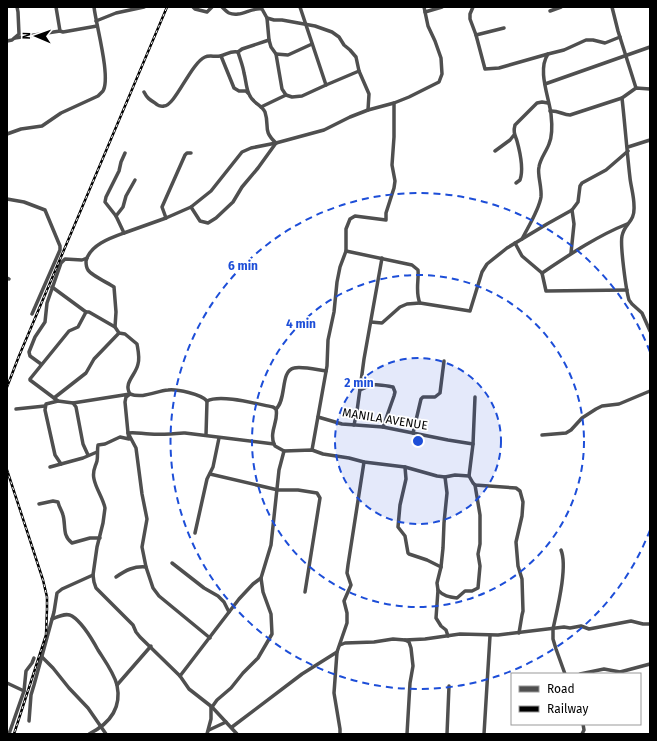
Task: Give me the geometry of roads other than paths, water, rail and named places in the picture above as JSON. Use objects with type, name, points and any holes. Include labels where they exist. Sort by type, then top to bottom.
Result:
[{"type":"street","points":[[15,38],[19,34],[20,28],[17,7]]},
{"type":"street","points":[[56,7],[60,31]]},
{"type":"street","points":[[7,133],[42,126],[61,113],[98,96],[102,92],[104,86],[104,62],[94,7]]},
{"type":"street","points":[[96,21],[116,13],[144,7]]},
{"type":"street","points":[[193,7],[207,12],[212,7]]},
{"type":"street","points":[[222,7],[229,13],[240,14],[261,8],[267,18],[269,40],[271,47],[276,54],[282,89],[286,95],[292,97],[302,96],[359,71]]},
{"type":"street","points":[[300,7],[326,85]]},
{"type":"street","points":[[115,327],[116,312],[114,287],[88,270],[86,265],[87,258],[94,248],[107,239],[166,218],[191,207],[212,191],[242,152],[251,148],[324,130],[368,110],[394,104],[438,82],[442,74],[441,58],[428,26],[424,7]]},
{"type":"street","points":[[425,12],[442,7]]},
{"type":"street","points":[[473,7],[470,14],[470,19],[485,69],[499,68],[564,50],[586,40],[605,43],[620,37]]},
{"type":"street","points":[[550,11],[561,7]]},
{"type":"street","points":[[612,7],[636,88]]},
{"type":"street","points":[[267,18],[315,26],[332,32],[339,37],[344,45],[356,57],[359,71],[369,94],[368,110]]},
{"type":"street","points":[[7,41],[15,38],[97,26]]},
{"type":"street","points":[[476,35],[504,28]]},
{"type":"street","points":[[144,92],[148,98],[158,105],[168,105],[173,100],[178,90],[198,62],[205,57],[221,56],[235,51],[238,52],[242,49],[269,40]]},
{"type":"street","points":[[276,54],[288,55],[312,44]]},
{"type":"street","points":[[545,84],[650,47]]},
{"type":"street","points":[[238,52],[249,94],[252,100],[261,107],[265,113],[269,137],[276,143]]},
{"type":"street","points":[[522,239],[536,211],[540,198],[541,188],[538,168],[551,138],[550,111],[543,72],[544,63],[548,54]]},
{"type":"street","points":[[221,56],[234,88],[239,91],[246,91],[249,94]]},
{"type":"street","points":[[550,111],[558,111],[570,115],[622,98],[636,88],[650,89]]},
{"type":"street","points":[[261,107],[286,95]]},
{"type":"street","points":[[542,273],[571,253],[627,224],[632,219],[634,205],[622,98]]},
{"type":"street","points":[[516,183],[520,180],[521,175],[514,135],[515,125],[539,102],[548,103]]},
{"type":"street","points":[[312,450],[326,372],[328,340],[334,312],[336,282],[346,251],[346,228],[350,219],[355,216],[386,220],[386,214],[394,188],[395,181],[392,165],[394,104]]},
{"type":"street","points":[[495,151],[510,140],[514,135]]},
{"type":"street","points":[[371,322],[382,322],[400,307],[407,304],[420,303],[470,311],[484,268],[487,264],[515,243],[572,210],[578,202],[580,186],[582,183],[606,170],[628,149],[650,140]]},
{"type":"street","points":[[191,207],[200,221],[208,223],[216,218],[233,202],[242,187],[276,143]]},
{"type":"street","points":[[124,233],[116,216],[105,202],[119,171],[125,153]]},
{"type":"street","points":[[166,218],[162,208],[187,153],[191,153]]},
{"type":"street","points":[[116,216],[123,206],[126,196],[135,180]]},
{"type":"street","points":[[7,200],[24,202],[46,210],[60,246],[60,250],[32,314]]},
{"type":"street","points":[[571,253],[574,224],[572,210]]},
{"type":"street","points":[[627,224],[621,243],[629,300],[642,313],[650,331]]},
{"type":"street","points":[[515,243],[522,256],[542,273],[544,289],[547,291],[627,290]]},
{"type":"street","points":[[346,251],[412,265],[418,270],[418,298],[420,303]]},
{"type":"street","points":[[41,364],[30,356],[29,352],[35,337],[45,322],[46,303],[61,263],[66,259],[82,260],[87,258]]},
{"type":"street","points":[[354,425],[382,258]]},
{"type":"street","points":[[52,287],[86,312],[89,312],[115,327],[119,333],[125,334],[137,344],[138,364],[129,383],[128,390],[130,394]]},
{"type":"street","points":[[58,401],[30,380],[31,376],[53,352],[69,331],[78,327],[86,312]]},
{"type":"street","points":[[54,398],[86,372],[94,359],[119,333]]},
{"type":"street","points":[[413,433],[421,399],[423,397],[435,398],[440,393],[444,361]]},
{"type":"street","points":[[274,444],[272,432],[277,419],[276,409],[280,405],[283,397],[284,382],[290,369],[297,367],[326,372]]},
{"type":"street","points":[[360,390],[377,384],[393,387],[395,392],[383,427]]},
{"type":"street","points":[[16,409],[45,406],[46,404],[58,401],[73,403],[130,394],[138,396],[168,390],[175,390],[200,396],[207,401]]},
{"type":"street","points":[[542,435],[571,430],[582,418],[602,406],[619,404],[650,391]]},
{"type":"street","points":[[130,394],[126,397],[125,402],[130,440],[118,438],[105,444],[98,445],[96,452],[97,462],[93,468],[97,489],[105,508],[93,575],[96,588],[133,625],[136,632],[180,676],[189,689],[212,707],[237,734]]},
{"type":"street","points":[[438,590],[446,596],[457,598],[465,591],[472,591],[478,588],[480,566],[478,554],[480,544],[480,515],[475,485],[468,476],[473,444],[475,397]]},
{"type":"street","points":[[207,401],[212,398],[221,398],[273,407],[276,409]]},
{"type":"street","points":[[206,435],[207,401]]},
{"type":"street","points":[[73,403],[76,407],[83,444],[88,455]]},
{"type":"street","points":[[45,406],[55,455],[61,464]]},
{"type":"street","name":"MANILA AVENUE","points":[[318,417],[342,424],[383,427],[473,444]]},
{"type":"street","points":[[128,433],[185,433],[254,441],[274,444],[284,450],[312,450],[323,454],[364,462],[405,467],[445,477],[455,475],[468,476]]},
{"type":"street","points":[[128,433],[136,448],[147,519],[142,547],[146,567],[153,588],[159,596],[210,638]]},
{"type":"street","points":[[195,533],[207,479],[213,467],[219,438]]},
{"type":"street","points":[[207,734],[209,730],[212,707],[258,658],[272,634],[271,614],[263,592],[261,578],[272,545],[280,470],[284,450]]},
{"type":"street","points":[[50,467],[96,452]]},
{"type":"street","points":[[340,734],[334,693],[337,652],[347,623],[347,613],[344,601],[350,586],[348,565],[364,462]]},
{"type":"street","points":[[405,467],[406,479],[400,505],[398,527],[405,536],[409,554],[427,560],[441,567]]},
{"type":"street","points":[[210,474],[278,490],[298,490],[317,493],[320,498],[305,592]]},
{"type":"street","points":[[445,477],[447,493],[436,618],[441,626],[446,630],[448,636]]},
{"type":"street","points":[[475,485],[516,488],[522,495],[522,516],[516,542],[518,566],[522,579],[523,611],[519,633]]},
{"type":"street","points":[[39,504],[53,501],[58,502],[64,517],[64,531],[67,539],[72,543],[90,538],[100,538]]},
{"type":"street","points":[[561,550],[563,556],[563,568],[553,629],[553,639],[565,673]]},
{"type":"street","points":[[172,563],[204,588],[218,596],[224,602],[229,612]]},
{"type":"street","points":[[116,577],[127,570],[138,567],[146,567]]},
{"type":"street","points":[[29,721],[31,694],[52,619],[57,593],[62,589],[93,575]]},
{"type":"street","points":[[180,676],[229,612],[250,587],[261,578]]},
{"type":"street","points":[[52,619],[66,614],[72,616],[88,634],[113,675],[117,685],[116,709],[110,719],[89,734]]},
{"type":"street","points":[[340,645],[393,639],[425,639],[460,634],[490,636],[581,626],[589,629],[631,622],[650,624]]},
{"type":"street","points":[[484,734],[490,636]]},
{"type":"street","points":[[405,640],[409,642],[413,660],[407,734]]},
{"type":"street","points":[[117,685],[151,646]]},
{"type":"street","points":[[232,727],[302,674],[337,652]]},
{"type":"street","points":[[42,657],[88,708],[106,734]]},
{"type":"street","points":[[9,734],[24,691],[26,671],[34,658]]},
{"type":"street","points":[[585,673],[604,669],[620,672],[650,664]]},
{"type":"street","points":[[7,683],[24,691]]},
{"type":"street","points":[[447,734],[449,686]]},
{"type":"street","points":[[209,730],[226,722]]},
{"type":"railway","points":[[7,387],[167,7]]},
{"type":"railway","points":[[7,470],[43,580],[47,597],[46,635],[14,734]]}]
